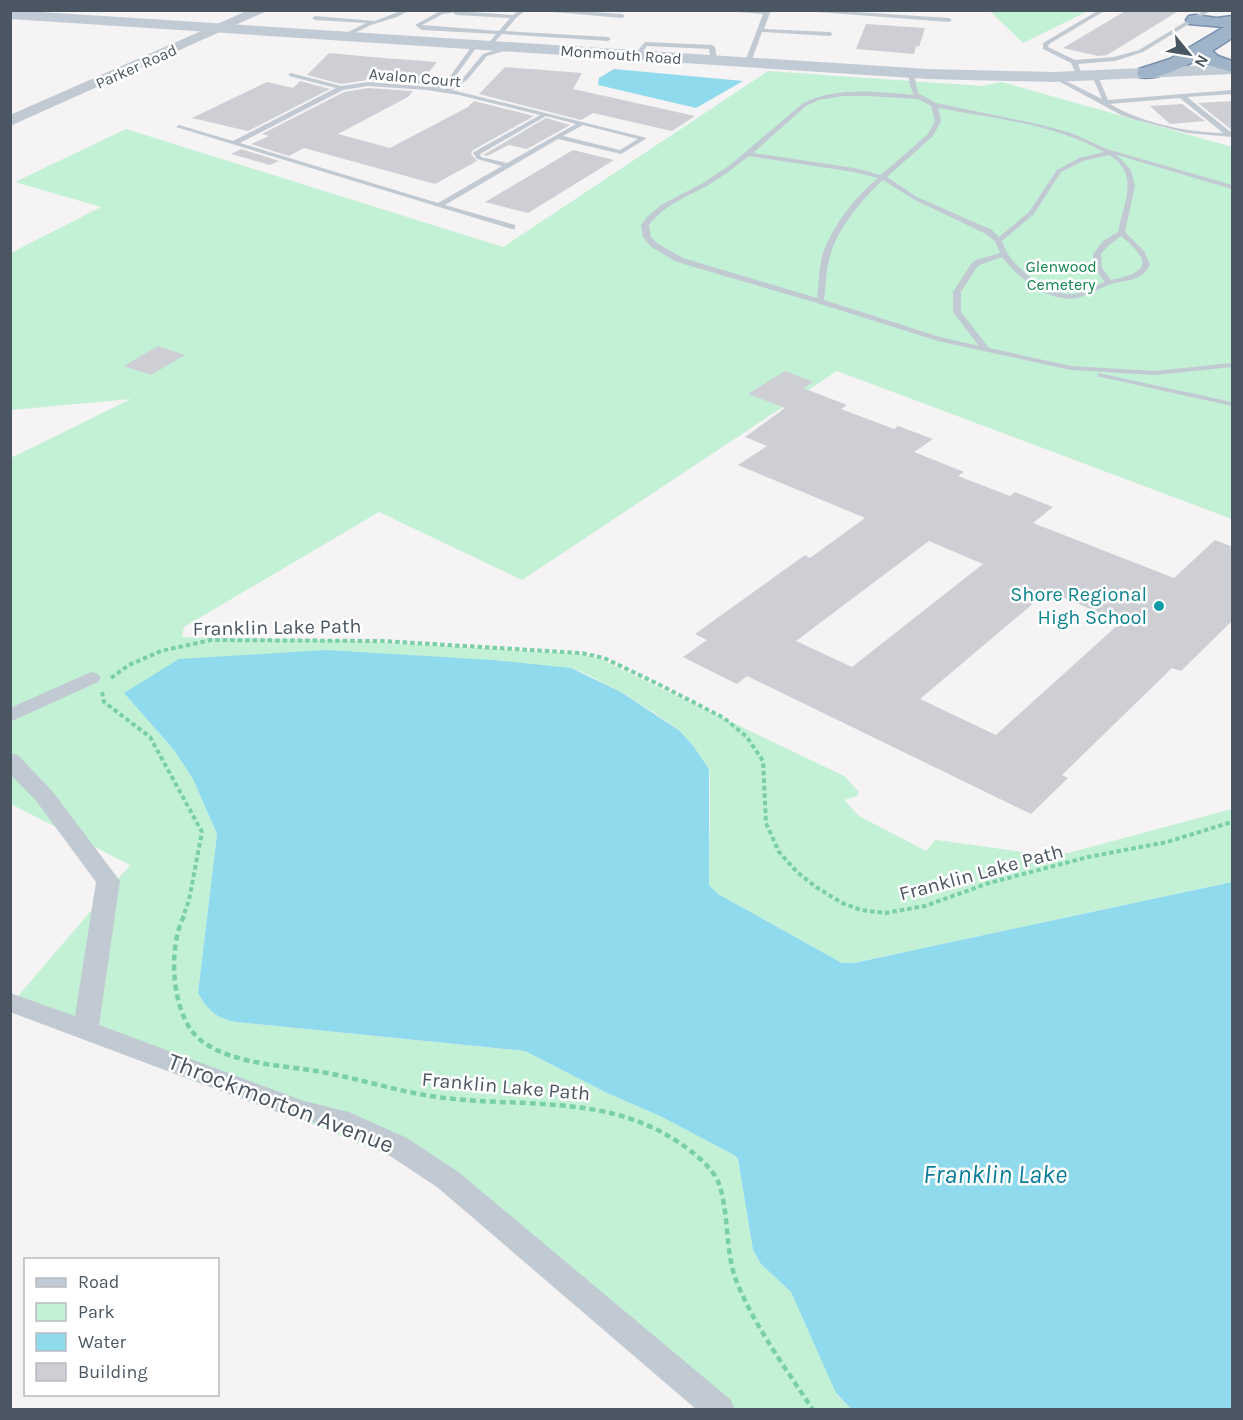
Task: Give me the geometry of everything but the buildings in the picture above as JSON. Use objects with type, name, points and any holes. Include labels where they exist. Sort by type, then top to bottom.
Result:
[{"type":"highway","points":[[1202,15],[1210,23],[1233,21]]},
{"type":"highway","points":[[1146,74],[1177,63],[1233,30]]},
{"type":"highway","points":[[1200,51],[1211,60],[1233,68]]},
{"type":"main road","name":"Monmouth Road","points":[[17,14],[344,36],[370,29],[489,41],[513,47],[911,73],[1054,78],[1083,72],[1146,74],[1233,68]]},
{"type":"street","name":"Parker Road","points":[[10,121],[262,10]]},
{"type":"street","points":[[10,716],[100,683]]},
{"type":"street","points":[[10,760],[45,797],[108,881],[86,1030]]},
{"type":"street","name":"Throckmorton Avenue","points":[[10,1002],[302,1111],[318,1112],[382,1137],[410,1152],[447,1179],[720,1410]]},
{"type":"lane","points":[[322,10],[315,18],[370,29],[408,10]]},
{"type":"lane","points":[[433,89],[453,76],[524,10]]},
{"type":"lane","points":[[533,10],[622,16]]},
{"type":"lane","points":[[715,10],[768,12],[748,62]]},
{"type":"lane","points":[[793,10],[949,20]]},
{"type":"lane","points":[[1104,10],[1046,44],[1045,48],[1083,72],[1112,107],[1148,121],[1206,136],[1231,135]]},
{"type":"lane","points":[[514,17],[442,12],[418,25],[422,28],[489,41],[608,39]]},
{"type":"lane","points":[[1083,72],[1115,58],[1141,51],[1202,15]]},
{"type":"lane","points":[[760,30],[830,34]]},
{"type":"lane","points":[[447,91],[465,79],[485,55],[513,47]]},
{"type":"lane","points":[[911,73],[913,90],[918,98]]},
{"type":"lane","points":[[291,75],[341,88]]},
{"type":"lane","points":[[1054,78],[1106,102],[1233,92]]},
{"type":"lane","name":"Avalon Court","points":[[234,143],[341,88],[368,84],[447,91],[644,138],[621,152],[557,137]]},
{"type":"lane","points":[[1233,187],[1108,151],[1049,129],[934,105],[918,98],[857,94],[816,100],[798,108],[748,154],[711,181],[654,215],[645,225],[647,237],[663,251],[680,260],[820,301],[896,327],[987,350],[1233,404]]},
{"type":"lane","points":[[1181,96],[1231,135]]},
{"type":"lane","points":[[820,301],[824,267],[834,236],[859,199],[931,135],[938,121],[934,105]]},
{"type":"lane","points":[[507,165],[479,158],[476,153],[545,114]]},
{"type":"lane","points":[[439,205],[582,123]]},
{"type":"lane","points":[[179,127],[512,227]]},
{"type":"lane","points":[[1108,151],[1128,169],[1131,177],[1130,199],[1121,233],[1106,243],[1097,254],[1098,268],[1109,282]]},
{"type":"lane","points":[[999,240],[1032,213],[1059,171],[1082,159],[1108,151]]},
{"type":"lane","points":[[748,154],[854,170],[883,177],[915,198],[980,227],[999,240],[1004,254],[1036,285],[1057,294],[1081,296],[1109,282],[1137,275],[1144,268],[1146,260],[1143,251],[1121,233]]},
{"type":"lane","points":[[987,350],[957,312],[957,292],[965,276],[974,266],[1004,254]]},
{"type":"lane","points":[[1071,368],[1155,373],[1233,365]]},
{"type":"lane","points":[[1150,386],[1155,373]]},
{"type":"path","name":"Franklin Lake Path","points":[[813,1410],[751,1313],[732,1271],[719,1184],[714,1175],[694,1154],[663,1130],[618,1112],[447,1098],[406,1092],[346,1076],[287,1065],[267,1064],[230,1054],[206,1044],[197,1037],[183,1016],[176,983],[175,955],[178,927],[186,912],[196,863],[202,848],[202,832],[150,737],[104,702],[100,683],[144,657],[184,644],[207,640],[238,642],[336,639],[581,653],[604,658],[724,718],[747,737],[763,761],[766,783],[764,805],[766,823],[779,852],[797,872],[842,903],[861,910],[885,913],[925,906],[989,884],[1088,857],[1167,842],[1233,822]]},
{"type":"green space","points":[[990,11],[1088,11],[1023,43]]},
{"type":"green space","name":"Glenwood Cemetery","points":[[768,71],[982,86],[1002,82],[1232,147],[1232,519],[837,371],[522,580],[379,512],[184,627],[182,637],[338,640],[578,654],[600,659],[844,776],[859,792],[857,796],[844,800],[859,816],[926,851],[937,840],[1037,854],[1068,853],[1232,809],[1232,882],[854,963],[842,963],[718,894],[709,885],[709,769],[680,731],[621,692],[571,668],[522,664],[158,732],[174,750],[193,779],[217,834],[198,993],[209,1009],[218,1016],[236,1022],[525,1051],[607,1093],[660,1116],[734,1155],[738,1159],[753,1250],[761,1264],[791,1292],[838,1396],[851,1409],[712,1409],[432,1173],[13,1002],[130,865],[11,804],[11,458],[131,399],[11,410],[11,253],[101,207],[15,182],[126,129],[503,247]]},
{"type":"water","points":[[614,69],[743,81],[696,108],[598,85],[599,78]]},
{"type":"water","name":"Franklin Lake","points":[[325,650],[493,660],[571,668],[621,692],[680,731],[709,769],[709,885],[718,894],[842,963],[854,963],[1232,882],[1232,1409],[851,1409],[836,1393],[791,1292],[761,1264],[753,1250],[738,1159],[734,1155],[660,1116],[607,1093],[525,1051],[236,1022],[213,1013],[198,993],[217,834],[193,779],[174,750],[124,693],[179,659]]},
{"type":"place","name":"Shore Regional High School","points":[[1159,606]]}]
